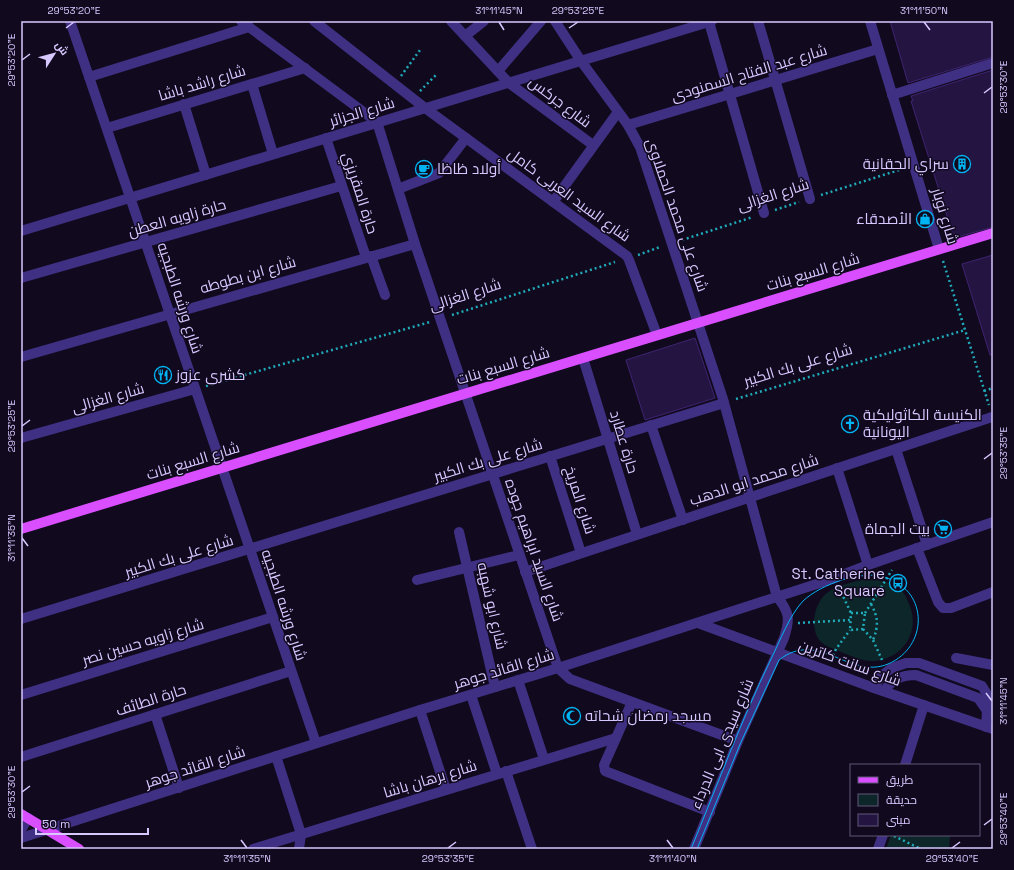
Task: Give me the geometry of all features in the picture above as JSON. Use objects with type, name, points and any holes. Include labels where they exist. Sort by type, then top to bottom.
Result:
[{"type":"main road","name":"شارع السبع بنات","points":[[21,529],[993,233]]},
{"type":"main road","points":[[24,816],[79,849]]},
{"type":"street","name":"شارع ورشه الطبجيه","points":[[70,21],[316,743]]},
{"type":"street","name":"شارع السيد العربى كامل","points":[[314,21],[425,108],[628,258],[657,335]]},
{"type":"street","name":"شارع جركس","points":[[451,21],[509,83],[593,145]]},
{"type":"street","points":[[465,36],[484,21]]},
{"type":"street","points":[[498,71],[541,21]]},
{"type":"street","name":"شارع على محمد الحملاوى","points":[[555,21],[581,61],[628,125],[640,147],[724,403],[777,597],[786,609],[789,624]]},
{"type":"street","points":[[758,21],[810,199]]},
{"type":"street","name":"شارع نوبار","points":[[870,21],[939,249]]},
{"type":"street","points":[[706,22],[730,94],[764,213]]},
{"type":"street","name":"شارع الجزائر","points":[[21,231],[706,22]]},
{"type":"street","points":[[89,77],[245,24],[377,122]]},
{"type":"street","name":"شارع عبد الفتاح السمنودى","points":[[628,125],[878,49]]},
{"type":"street","points":[[892,95],[993,63]]},
{"type":"street","name":"شارع راشد باشا","points":[[107,128],[306,68]]},
{"type":"street","points":[[252,84],[273,154]]},
{"type":"street","points":[[184,104],[206,175]]},
{"type":"street","points":[[554,202],[593,145],[618,112]]},
{"type":"street","name":"شارع السيد ابراهيم جوده","points":[[377,122],[415,244],[558,668]]},
{"type":"street","name":"حارة المقريزي","points":[[326,138],[341,186],[385,295]]},
{"type":"street","points":[[398,189],[439,173],[466,138]]},
{"type":"street","name":"حارة زاويه العطن","points":[[21,278],[341,186]]},
{"type":"street","name":"شارع ابن بطوطه","points":[[21,357],[169,313],[415,244]]},
{"type":"street","name":"حارة عطارد","points":[[583,358],[637,534]]},
{"type":"street","name":"شارع الغزالى","points":[[21,438],[195,389]]},
{"type":"street","name":"شارع على بك الكبير","points":[[21,619],[250,550],[724,403]]},
{"type":"street","name":"شارع محمد ابو الدهب","points":[[525,572],[992,417]]},
{"type":"street","points":[[651,425],[683,520]]},
{"type":"street","points":[[896,449],[927,544]]},
{"type":"street","name":"شارع المريخ","points":[[550,456],[581,553]]},
{"type":"street","points":[[838,468],[868,565]]},
{"type":"street","name":"شارع القائد جوهر","points":[[21,838],[316,743],[698,623],[832,579],[907,551],[993,522]]},
{"type":"street","name":"شارع ابو شهبه","points":[[459,532],[495,687]]},
{"type":"street","points":[[917,548],[938,602],[943,608],[951,608],[993,592]]},
{"type":"street","points":[[417,580],[519,555]]},
{"type":"street","name":"شارع زاويه حسين نصر","points":[[21,696],[273,617]]},
{"type":"street","name":"شارع سانت كاترين","points":[[698,623],[874,688],[990,728]]},
{"type":"street","name":"شارع سيدى ابى الدرداء","points":[[694,849],[738,741],[789,624]]},
{"type":"street","points":[[950,674],[958,655],[993,665]]},
{"type":"street","points":[[874,688],[882,676],[889,671],[906,663],[919,663],[982,686],[993,704]]},
{"type":"street","points":[[558,668],[570,679],[738,741]]},
{"type":"street","name":"حارة الطائف","points":[[21,757],[291,671]]},
{"type":"street","points":[[884,691],[897,678],[906,675],[916,675],[978,698],[987,711],[990,728]]},
{"type":"street","points":[[518,680],[544,759]]},
{"type":"street","points":[[471,695],[532,849]]},
{"type":"street","points":[[632,702],[604,765],[605,771],[710,812]]},
{"type":"street","points":[[905,764],[924,705]]},
{"type":"street","points":[[420,710],[446,790]]},
{"type":"street","points":[[155,714],[179,788]]},
{"type":"street","name":"شارع برهان باشا","points":[[256,848],[616,738]]},
{"type":"street","points":[[276,756],[301,834],[299,849]]},
{"type":"street","points":[[21,830],[24,816]]},
{"type":"street","points":[[878,849],[883,836]]},
{"type":"street","points":[[256,848],[275,849]]},
{"type":"path","points":[[394,84],[420,50]]},
{"type":"path","points":[[413,98],[437,74]]},
{"type":"path","name":"شارع الغزالى","points":[[195,389],[440,319],[914,165]]},
{"type":"path","name":"شارع نوبار","points":[[939,249],[992,417]]},
{"type":"path","name":"شارع على بك الكبير","points":[[724,403],[964,330]]},
{"type":"path","points":[[984,391],[993,388]]},
{"type":"path","points":[[889,671],[884,665],[873,640],[863,629],[865,613],[884,581],[907,551]]},
{"type":"path","points":[[827,671],[836,649],[850,630],[851,612],[832,579]]},
{"type":"path","points":[[870,603],[877,614],[878,622],[873,640]]},
{"type":"path","points":[[851,612],[865,613]]},
{"type":"path","points":[[789,624],[850,620]]},
{"type":"path","points":[[850,630],[863,629]]},
{"type":"path","points":[[894,836],[921,849]]},
{"type":"green space","points":[[865,579],[884,582],[898,588],[905,595],[912,614],[913,623],[911,633],[902,649],[885,659],[875,661],[857,658],[822,643],[817,637],[814,621],[818,605],[827,593],[840,586]]},
{"type":"green space","points":[[891,836],[950,836],[949,849],[886,849]]},
{"type":"building","points":[[890,21],[993,21],[993,57],[908,83]]},
{"type":"building","name":"سراي الحقانية","points":[[993,70],[993,227],[954,238],[911,101],[913,101],[911,96]]},
{"type":"building","points":[[993,255],[993,355],[990,355],[962,264]]},
{"type":"building","points":[[695,338],[715,398],[645,420],[626,360]]},
{"type":"tram line","points":[[691,849],[760,682],[785,629],[798,607],[803,601],[820,589],[855,577],[866,575],[877,576],[887,578],[901,585],[910,595],[916,607],[918,620],[916,633],[911,645],[901,656],[888,664],[874,667],[860,666],[821,652],[807,650],[793,652],[779,660],[741,742],[697,849]]},
{"type":"place","name":"سراي الحقانية","points":[[962,164]]},
{"type":"place","name":"أولاد ظاظا","points":[[424,169]]},
{"type":"place","name":"الأصدقاء","points":[[925,219]]},
{"type":"place","name":"كشرى عزوز","points":[[163,375]]},
{"type":"place","name":"الكنيسة الكاثوليكية اليونانية","points":[[850,424]]},
{"type":"place","name":"بيت الجماة","points":[[943,529]]},
{"type":"place","name":"St. Catherine Square","points":[[898,583]]},
{"type":"place","name":"مسجد رمضان شحاته","points":[[572,716]]}]
